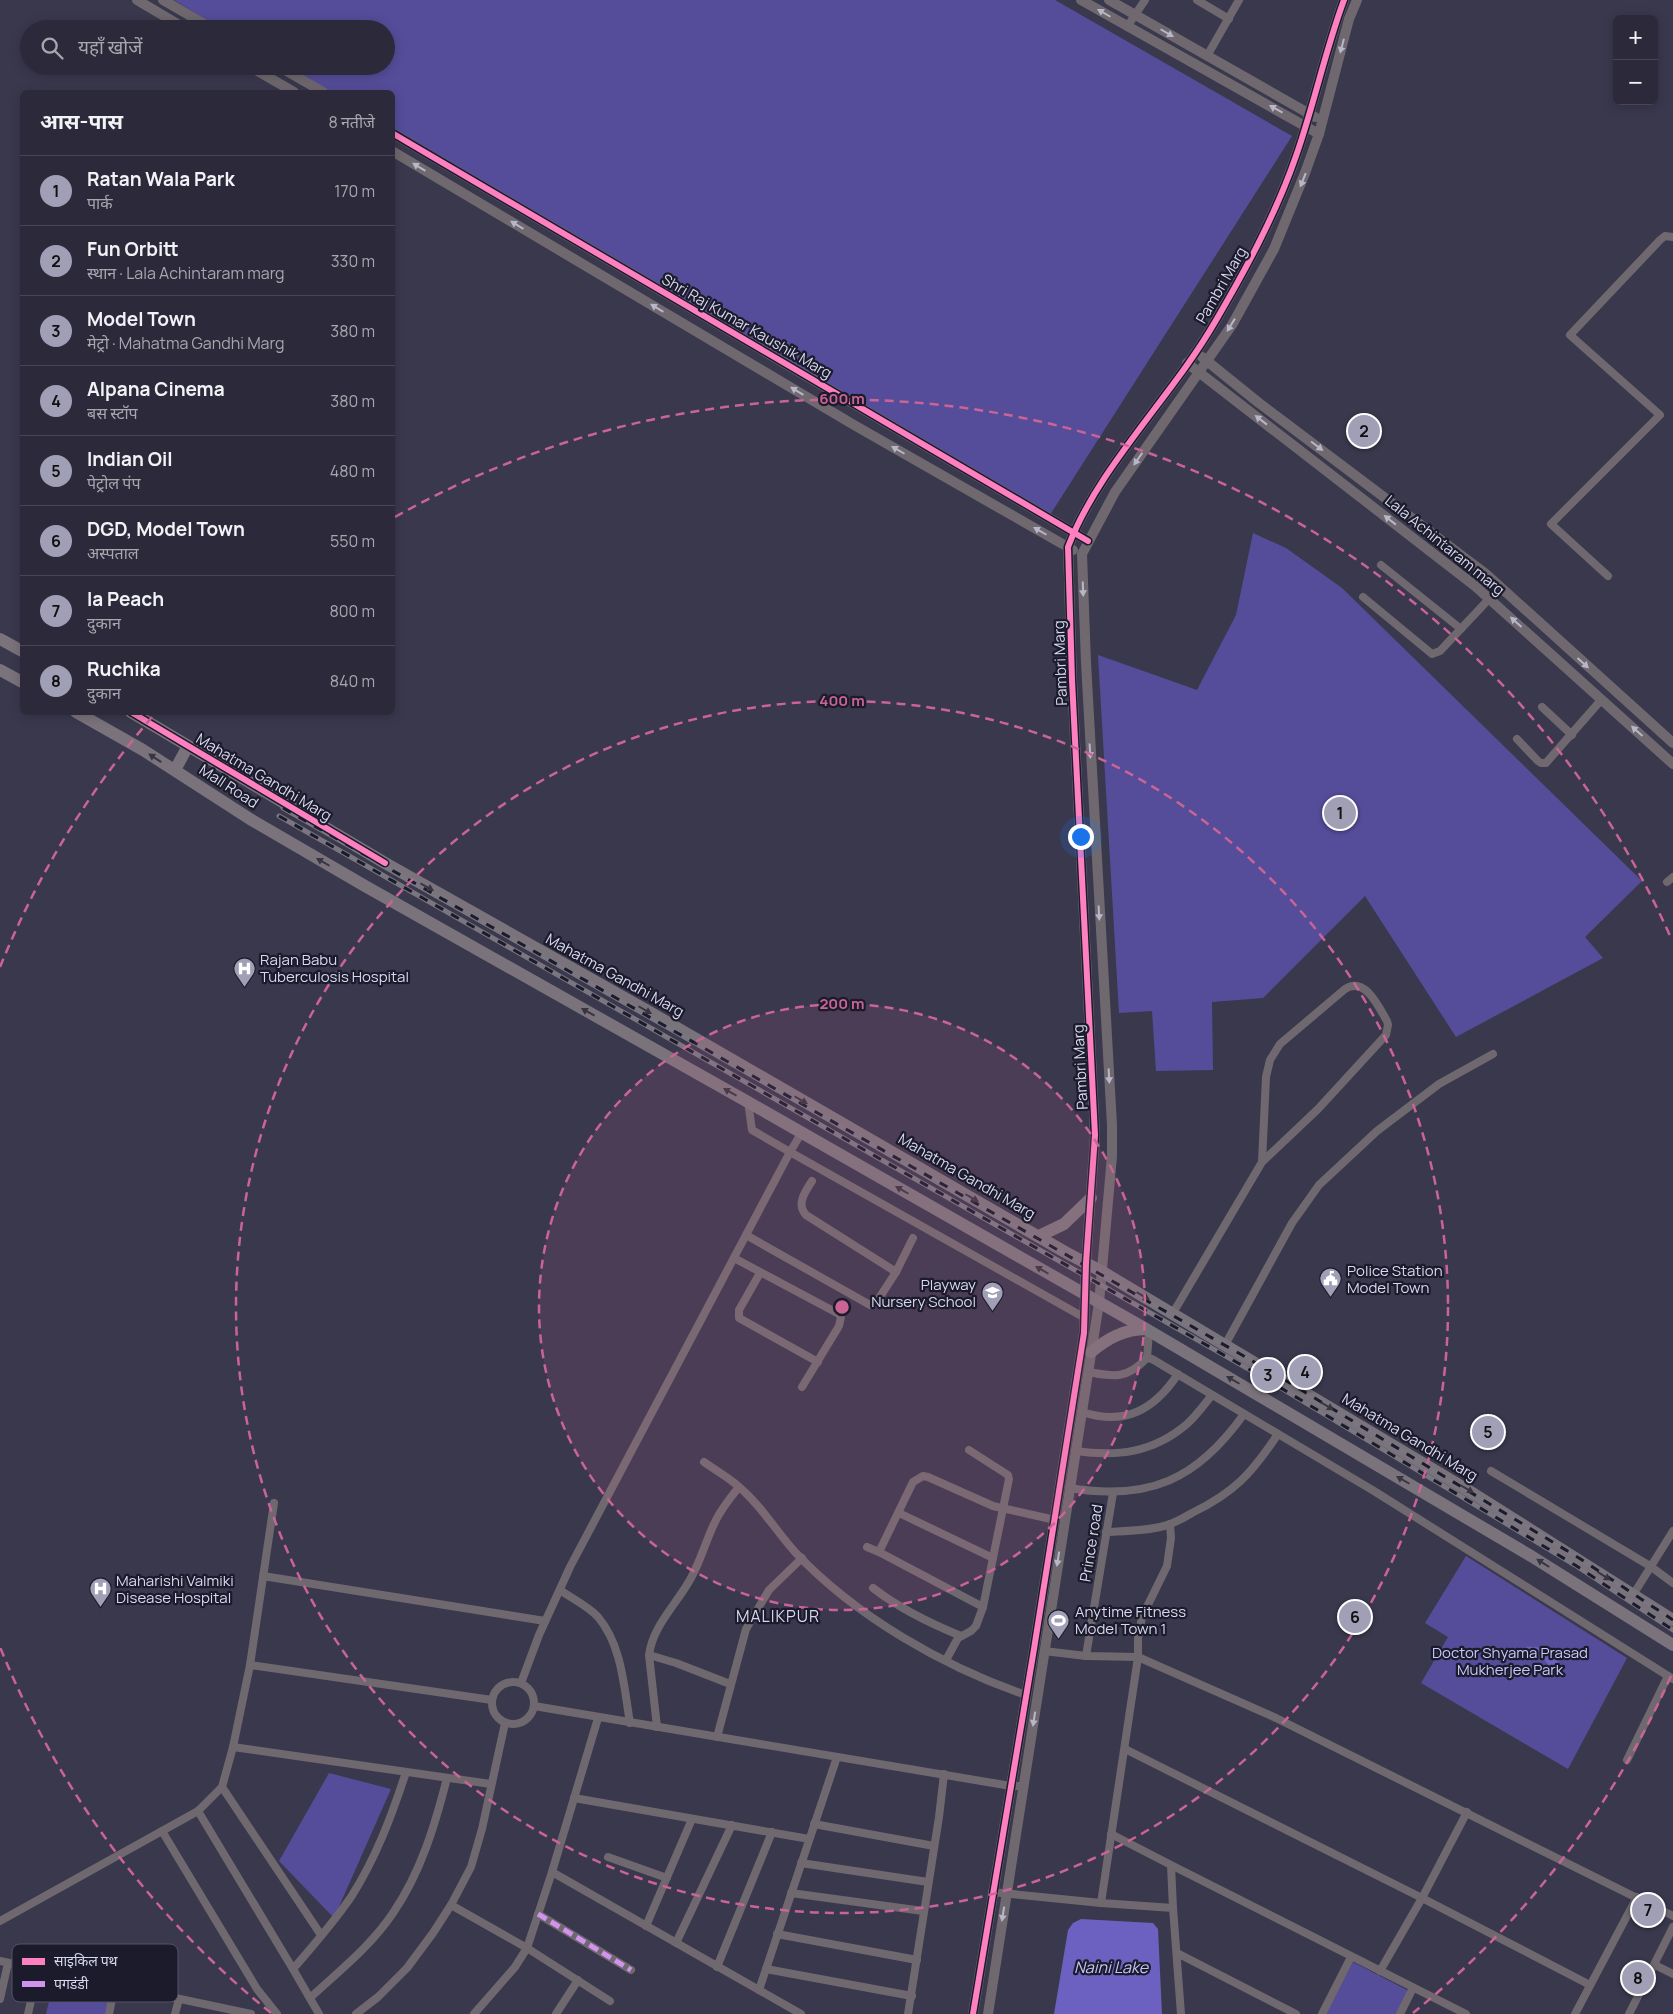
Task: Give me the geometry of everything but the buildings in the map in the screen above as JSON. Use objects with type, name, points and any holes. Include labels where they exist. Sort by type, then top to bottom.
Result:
[{"type":"main road","points":[[0,639],[20,650]]},
{"type":"main road","points":[[0,670],[20,681]]},
{"type":"main road","name":"Mall Road","points":[[81,715],[175,770],[250,819],[365,886],[748,1102]]},
{"type":"main road","name":"Mahatma Gandhi Marg","points":[[136,715],[385,863],[1101,1271],[1474,1494],[1673,1620]]},
{"type":"main road","points":[[175,770],[188,746]]},
{"type":"main road","points":[[748,1102],[1147,1330],[1531,1556],[1673,1645]]},
{"type":"main road","points":[[1039,1236],[1064,1224],[1091,1198]]},
{"type":"main road","points":[[1091,1352],[1109,1338],[1131,1331],[1147,1330]]},
{"type":"street","points":[[137,0],[171,20]]},
{"type":"street","points":[[163,0],[197,20]]},
{"type":"street","points":[[1081,0],[1319,134]]},
{"type":"street","points":[[1110,0],[1322,121]]},
{"type":"street","points":[[1128,27],[1145,0]]},
{"type":"street","points":[[1197,0],[1229,19]]},
{"type":"street","points":[[1208,56],[1240,0]]},
{"type":"street","name":"Pambri Marg","points":[[973,2014],[1055,1520],[1079,1370],[1085,1318],[1086,1263],[1095,1135],[1072,680],[1068,547],[1098,488],[1214,325],[1260,243],[1296,157],[1344,0]]},
{"type":"street","name":"Pambri Marg","points":[[988,2014],[1099,1303],[1112,1156],[1112,1125],[1097,875],[1082,554],[1115,492],[1232,325],[1274,249],[1319,134],[1349,19],[1357,0]]},
{"type":"street","points":[[265,75],[291,90]]},
{"type":"street","points":[[294,75],[320,90]]},
{"type":"street","name":"Shri Raj Kumar Kaushik Marg","points":[[395,135],[759,347],[1073,534],[1088,541]]},
{"type":"street","name":"Shri Raj Kumar Kaushik Marg","points":[[395,153],[749,363],[1082,554]]},
{"type":"street","points":[[446,183],[455,169]]},
{"type":"street","points":[[1608,576],[1551,524],[1660,415],[1570,335],[1660,240],[1665,236],[1673,237]]},
{"type":"street","points":[[749,363],[759,347]]},
{"type":"street","name":"Lala Achintaram marg","points":[[1195,352],[1259,403],[1486,574],[1673,743]]},
{"type":"street","name":"Lala Achintaram marg","points":[[1188,363],[1490,599],[1673,764]]},
{"type":"street","points":[[1381,565],[1460,630]]},
{"type":"street","points":[[1363,596],[1432,654],[1440,652],[1490,599]]},
{"type":"street","points":[[1517,739],[1538,761],[1546,763],[1602,700]]},
{"type":"street","points":[[1542,707],[1572,735]]},
{"type":"street","points":[[1083,876],[1097,875]]},
{"type":"street","points":[[1173,1314],[1262,1162],[1318,1109],[1386,1035],[1387,1021],[1366,989],[1356,985],[1345,989],[1280,1044],[1270,1060],[1266,1077],[1262,1162]]},
{"type":"street","points":[[1225,1346],[1292,1224],[1319,1186],[1377,1131],[1439,1084],[1493,1054]]},
{"type":"street","points":[[748,1102],[752,1130],[1085,1318]]},
{"type":"street","points":[[521,1683],[545,1621],[570,1567],[802,1132]]},
{"type":"street","points":[[812,1181],[800,1205],[802,1211],[896,1272]]},
{"type":"street","points":[[746,1235],[870,1305],[876,1303],[896,1272],[914,1238]]},
{"type":"street","points":[[734,1258],[838,1314],[841,1318],[841,1322],[802,1387]]},
{"type":"street","points":[[760,1273],[739,1310],[739,1318],[818,1362]]},
{"type":"street","points":[[1088,1372],[1107,1376],[1124,1375],[1132,1372],[1147,1358],[1147,1330]]},
{"type":"street","points":[[1147,1358],[1178,1374],[1374,1491],[1671,1678],[1627,1760]]},
{"type":"street","points":[[1082,1412],[1109,1418],[1125,1416],[1140,1411],[1166,1392],[1178,1374]]},
{"type":"street","points":[[1075,1452],[1103,1455],[1134,1452],[1159,1442],[1187,1424],[1212,1395]]},
{"type":"street","points":[[1069,1488],[1113,1493],[1141,1490],[1166,1483],[1189,1471],[1209,1456],[1227,1438],[1244,1414]]},
{"type":"street","points":[[1106,1532],[1154,1528],[1170,1524],[1197,1511],[1231,1491],[1246,1477],[1278,1434]]},
{"type":"street","points":[[946,1660],[961,1636],[976,1626],[983,1607],[1009,1483],[1008,1475],[969,1450]]},
{"type":"street","points":[[704,1462],[739,1487],[802,1558],[875,1620],[946,1660],[998,1685],[1026,1694]]},
{"type":"street","points":[[1491,1470],[1650,1566],[1673,1583]]},
{"type":"street","points":[[879,1552],[913,1482],[923,1476],[993,1506],[1055,1520]]},
{"type":"street","points":[[657,1727],[650,1655],[654,1634],[690,1581],[703,1554],[715,1521],[739,1487]]},
{"type":"street","name":"Prince road","points":[[1086,1656],[1113,1493]]},
{"type":"street","points":[[0,1921],[198,1811],[222,1787],[233,1747],[250,1665],[274,1502]]},
{"type":"street","points":[[899,1513],[994,1558]]},
{"type":"street","points":[[1101,1903],[1138,1657],[1138,1638],[1142,1618],[1168,1566],[1171,1538],[1170,1524]]},
{"type":"street","points":[[1633,1595],[1673,1531]]},
{"type":"street","points":[[867,1547],[983,1607]]},
{"type":"street","points":[[717,1737],[746,1629],[769,1590],[802,1558]]},
{"type":"street","points":[[263,1576],[545,1621]]},
{"type":"street","points":[[873,1588],[891,1602],[913,1614],[961,1636]]},
{"type":"street","points":[[560,1590],[597,1616],[608,1633],[623,1676],[630,1723]]},
{"type":"street","points":[[1044,1651],[1086,1656],[1138,1657],[1276,1718],[1673,1916]]},
{"type":"street","points":[[650,1655],[730,1684]]},
{"type":"street","points":[[250,1665],[492,1700]]},
{"type":"street","points":[[521,1683],[529,1688],[534,1697],[534,1706],[531,1715],[524,1721],[515,1724],[505,1723],[497,1718],[492,1709],[492,1700],[495,1691],[502,1684],[521,1683]]},
{"type":"street","points":[[534,1706],[1010,1786],[1023,1786]]},
{"type":"street","points":[[474,2014],[515,1967],[527,1948],[598,1718]]},
{"type":"street","points":[[356,2014],[378,1997],[407,1968],[451,1905],[470,1867],[482,1828],[505,1723]]},
{"type":"street","points":[[233,1747],[491,1784]]},
{"type":"street","points":[[1125,1749],[1422,1898],[1590,1985]]},
{"type":"street","points":[[759,1990],[837,1757]]},
{"type":"street","points":[[294,1969],[350,1898],[375,1854],[393,1812],[406,1772]]},
{"type":"street","points":[[908,2014],[944,1774]]},
{"type":"street","points":[[310,1998],[363,1950],[393,1913],[412,1879],[429,1841],[447,1778]]},
{"type":"street","points":[[222,1787],[321,1935]]},
{"type":"street","points":[[574,1798],[809,1839]]},
{"type":"street","points":[[198,1811],[294,1969],[319,2014]]},
{"type":"street","points":[[1380,1971],[1422,1898],[1467,1812]]},
{"type":"street","points":[[646,1926],[692,1818]]},
{"type":"street","points":[[814,1824],[934,1846]]},
{"type":"street","points":[[676,1943],[732,1826]]},
{"type":"street","points":[[162,1831],[257,1989],[277,2014]]},
{"type":"street","points":[[717,1967],[772,1832]]},
{"type":"street","points":[[1111,1834],[1466,2014]]},
{"type":"street","points":[[608,1857],[666,1878]]},
{"type":"street","points":[[801,1863],[928,1882]]},
{"type":"street","points":[[1172,1865],[1173,1908],[1181,2014]]},
{"type":"street","points":[[552,1872],[801,2014]]},
{"type":"street","points":[[992,1892],[1173,1908]]},
{"type":"street","points":[[791,1893],[923,1911]]},
{"type":"street","points":[[1575,2014],[1637,1897]]},
{"type":"street","points":[[451,1905],[527,1948],[610,2001]]},
{"type":"street","points":[[538,1914],[631,1970]]},
{"type":"street","points":[[1629,2014],[1673,1927]]},
{"type":"street","points":[[778,1934],[917,1960]]},
{"type":"street","points":[[1177,1953],[1296,2014]]},
{"type":"street","points":[[1322,2014],[1352,1957]]},
{"type":"street","points":[[0,1999],[4,1962]]},
{"type":"street","points":[[1655,1965],[1673,1974]]},
{"type":"street","points":[[766,1969],[912,1996]]},
{"type":"street","points":[[556,2014],[578,1980]]},
{"type":"street","points":[[1400,2014],[1413,1988]]},
{"type":"street","points":[[176,2014],[179,1999],[251,2014]]},
{"type":"green space","points":[[174,0],[1055,0],[1292,136],[1048,518],[395,131],[395,90],[327,90],[301,75],[395,75],[395,20],[207,20]]},
{"type":"green space","points":[[1253,533],[1286,548],[1342,588],[1642,881],[1585,937],[1603,958],[1456,1037],[1365,896],[1263,998],[1212,1002],[1213,1070],[1156,1071],[1152,1011],[1119,1013],[1098,655],[1197,690],[1236,615]]},
{"type":"green space","name":"Doctor Shyama Prasad Mukherjee Park","points":[[1466,1556],[1627,1658],[1568,1769],[1421,1683],[1448,1637],[1425,1623]]},
{"type":"green space","points":[[329,1773],[391,1789],[334,1918],[279,1861]]},
{"type":"green space","points":[[1353,1962],[1409,1991],[1398,2014],[1326,2014]]},
{"type":"green space","points":[[49,2002],[108,2002],[105,2014],[46,2014]]},
{"type":"water","points":[[1525,1647],[1537,1647],[1547,1650],[1555,1656],[1560,1666],[1551,1668],[1543,1658],[1528,1657]]},
{"type":"water","name":"Naini Lake","points":[[1081,1919],[1153,1923],[1158,1929],[1162,2014],[1054,2014],[1068,1930],[1073,1923]]},
{"type":"railway","points":[[283,808],[1270,1371],[1579,1558],[1673,1620]]},
{"type":"railway","points":[[279,816],[1266,1379],[1575,1565],[1673,1630]]},
{"type":"marked path","points":[[538,1914],[631,1970]]},
{"type":"cycle path","points":[[973,2014],[1084,1333],[1086,1263],[1095,1135],[1072,680],[1068,547],[1081,517],[1098,488],[1197,350],[1227,302],[1260,241],[1296,156],[1344,0]]},
{"type":"cycle path","points":[[395,135],[1088,541]]},
{"type":"cycle path","points":[[136,715],[385,863]]},
{"type":"place","name":"Fun Orbitt","points":[[1364,431]]},
{"type":"place","name":"Ratan Wala Park","points":[[1340,813]]},
{"type":"place","name":"Rajan Babu Tuberculosis Hospital","points":[[244,987]]},
{"type":"place","name":"Police Station Model Town","points":[[1331,1298]]},
{"type":"place","name":"Playway Nursery School","points":[[992,1312]]},
{"type":"place","name":"Alpana Cinema","points":[[1305,1372]]},
{"type":"place","name":"Model Town","points":[[1268,1375]]},
{"type":"place","name":"Indian Oil","points":[[1488,1432]]},
{"type":"place","name":"Maharishi Valmiki Disease Hospital","points":[[100,1608]]},
{"type":"place","name":"DGD, Model Town","points":[[1355,1617]]},
{"type":"place","name":"Anytime Fitness Model Town 1","points":[[1059,1639]]},
{"type":"place","name":"la Peach","points":[[1648,1910]]},
{"type":"place","name":"Ruchika","points":[[1638,1978]]},
{"type":"district","name":"MALIKPUR","points":[[778,1616]]}]
